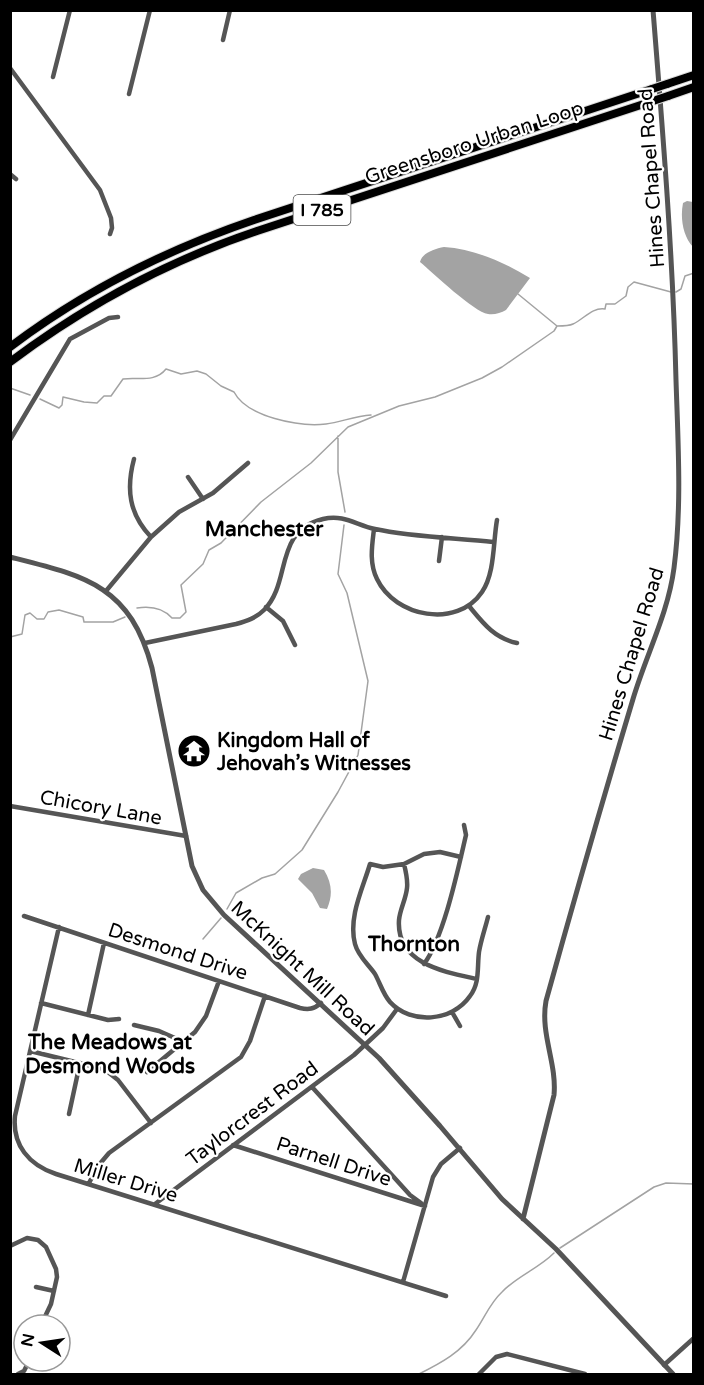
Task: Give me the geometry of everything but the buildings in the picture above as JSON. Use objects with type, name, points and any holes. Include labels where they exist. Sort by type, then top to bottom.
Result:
[{"type":"highway","name":"Greensboro Urban Loop","points":[[10,347],[105,285],[196,241],[265,216],[693,75]]},
{"type":"highway","name":"Greensboro Urban Loop","points":[[10,362],[59,327],[110,295],[201,252],[248,234],[693,87]]},
{"type":"street","points":[[53,76],[70,10]]},
{"type":"street","points":[[129,94],[150,10]]},
{"type":"street","points":[[223,40],[230,10]]},
{"type":"street","name":"Hines Chapel Road","points":[[524,1220],[555,1088],[543,1024],[546,1001],[633,699],[665,608],[672,581],[677,539],[678,464],[674,292],[653,10]]},
{"type":"street","points":[[10,68],[100,190],[111,218],[110,234]]},
{"type":"street","points":[[10,174],[16,179]]},
{"type":"street","points":[[10,440],[70,339],[118,316]]},
{"type":"street","points":[[134,459],[129,478],[129,499],[138,521],[151,537]]},
{"type":"street","points":[[106,591],[151,537],[179,512],[203,499],[248,463]]},
{"type":"street","points":[[188,477],[203,499]]},
{"type":"street","points":[[145,643],[251,620],[266,607],[277,589],[288,547],[300,532],[315,521],[337,517],[374,529],[493,542]]},
{"type":"street","points":[[374,529],[371,556],[373,568],[385,592],[396,602],[417,611],[449,615],[470,606],[487,584],[496,520]]},
{"type":"street","points":[[439,561],[442,537]]},
{"type":"street","name":"McKnight Mill Road","points":[[10,556],[75,574],[106,591],[130,616],[145,643],[186,836],[196,875],[207,896],[224,915],[366,1046],[502,1199],[568,1262],[673,1374]]},
{"type":"street","points":[[470,606],[492,632],[517,643]]},
{"type":"street","points":[[266,607],[283,621],[295,645]]},
{"type":"street","name":"Chicory Lane","points":[[10,806],[186,836]]},
{"type":"street","points":[[424,964],[431,955],[443,922],[466,835],[464,825]]},
{"type":"street","points":[[461,856],[440,852],[424,854],[404,864],[383,867],[370,864],[354,922],[355,944],[358,953],[373,971],[385,995],[397,1009],[411,1015],[436,1017],[452,1012],[471,995],[477,979],[481,942],[488,917]]},
{"type":"street","points":[[404,864],[407,888],[399,920],[401,935],[413,956],[433,969],[477,979]]},
{"type":"street","name":"Desmond Drive","points":[[24,915],[308,1010],[321,1003]]},
{"type":"street","name":"Miller Drive","points":[[59,927],[15,1116],[18,1141],[29,1160],[45,1170],[446,1296]]},
{"type":"street","points":[[88,1015],[105,943]]},
{"type":"street","points":[[147,1072],[195,1032],[206,1016],[219,981]]},
{"type":"street","points":[[89,1184],[102,1160],[241,1057],[250,1041],[265,996]]},
{"type":"street","points":[[41,1004],[113,1021],[119,1019]]},
{"type":"street","name":"Taylorcrest Road","points":[[155,1204],[366,1046],[397,1009]]},
{"type":"street","points":[[452,1012],[460,1026]]},
{"type":"street","points":[[134,1025],[159,1031],[184,1042]]},
{"type":"street","points":[[30,1051],[104,1069],[111,1074],[151,1123]]},
{"type":"street","points":[[69,1114],[80,1063]]},
{"type":"street","points":[[312,1087],[410,1195],[425,1206]]},
{"type":"street","name":"Parnell Drive","points":[[233,1145],[425,1206]]},
{"type":"street","points":[[403,1282],[435,1172],[459,1148]]},
{"type":"street","points":[[10,1245],[32,1238],[44,1244],[56,1269],[54,1291],[47,1313]]},
{"type":"street","points":[[36,1287],[54,1291]]},
{"type":"street","points":[[664,1365],[693,1338]]},
{"type":"street","points":[[480,1374],[496,1357],[507,1354],[585,1374]]},
{"type":"shaded area","points":[[693,202],[693,247],[687,238],[682,221],[683,203]]},
{"type":"shaded area","points":[[444,247],[466,250],[488,257],[530,278],[506,310],[493,314],[482,312],[464,300],[420,262],[426,254]]},
{"type":"shaded area","points":[[313,868],[324,870],[329,880],[331,894],[327,909],[320,908],[312,893],[298,879],[301,874]]},
{"type":"waterway","points":[[676,292],[681,289],[685,276],[694,273]]},
{"type":"waterway","points":[[518,294],[559,326],[571,325],[592,312],[605,309],[606,304],[615,304],[626,296],[628,287],[634,282],[671,292]]},
{"type":"waterway","points":[[137,608],[156,608],[172,618],[180,618],[186,612],[181,585],[203,564],[209,550],[221,543],[261,502],[311,463],[348,427],[399,406],[435,397],[482,378],[554,331],[557,326]]},
{"type":"waterway","points":[[40,399],[59,408],[63,397],[97,403],[104,396],[111,396],[123,379],[152,378],[166,369],[181,374],[197,371],[206,374],[221,386],[234,392],[250,408],[288,422],[315,425],[371,415]]},
{"type":"waterway","points":[[10,388],[30,395]]},
{"type":"waterway","points":[[338,436],[338,472],[345,512]]},
{"type":"waterway","points":[[227,909],[236,893],[262,878],[275,874],[302,850],[358,755],[368,681],[347,593],[338,574],[344,525]]},
{"type":"waterway","points":[[10,637],[22,634],[25,615],[30,613],[37,619],[44,619],[48,612],[59,610],[83,617],[84,622],[113,622],[125,617]]},
{"type":"waterway","points":[[203,939],[221,918]]},
{"type":"waterway","points":[[560,1248],[654,1187],[666,1183],[694,1184]]},
{"type":"waterway","points":[[419,1374],[458,1351],[470,1338],[498,1296],[514,1281],[554,1253]]},
{"type":"place","name":"Kingdom Hall of Jehovah’s Witnesses","points":[[194,751]]},
{"type":"district","name":"Manchester","points":[[264,529]]},
{"type":"district","name":"Thornton","points":[[414,944]]},
{"type":"district","name":"The Meadows at Desmond Woods","points":[[110,1054]]}]
